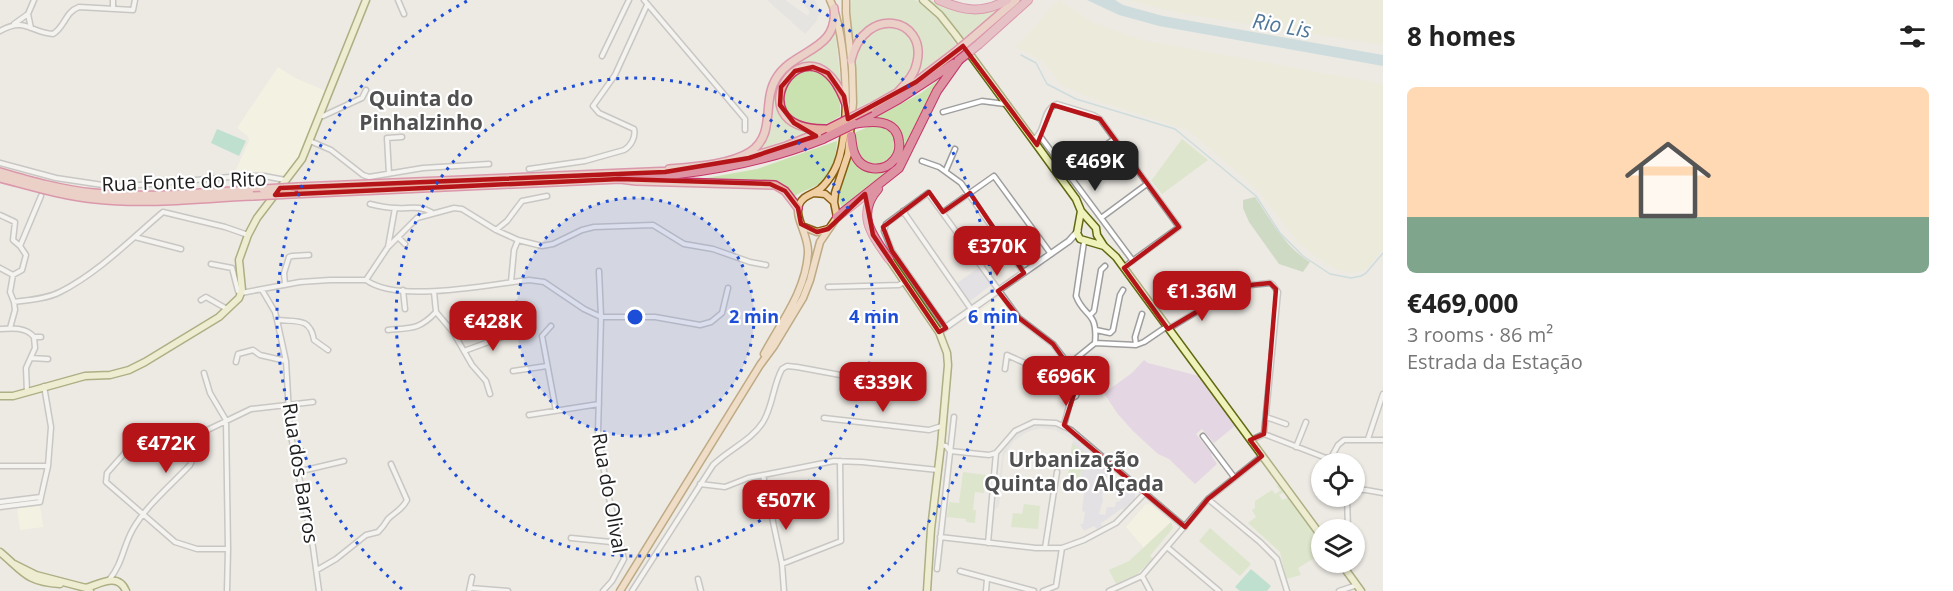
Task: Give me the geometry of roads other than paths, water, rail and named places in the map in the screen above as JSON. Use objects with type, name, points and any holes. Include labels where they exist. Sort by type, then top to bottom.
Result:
[{"type":"highway","points":[[939,0],[958,8],[978,10],[993,7],[1007,0]]},
{"type":"highway","points":[[0,178],[64,195],[98,200],[141,201],[620,179],[665,176],[730,167],[770,157],[823,138],[854,124],[909,92],[957,57],[1016,0]]},
{"type":"highway","points":[[975,41],[1028,0]]},
{"type":"highway","points":[[0,172],[58,188],[140,195],[642,171],[684,168],[731,160],[753,150],[760,142],[766,131],[771,93],[776,79],[789,65],[820,45],[828,36],[834,24],[834,8]]},
{"type":"highway","points":[[851,60],[860,39],[880,23],[894,23],[908,31],[916,42],[917,62],[911,77],[897,93]]},
{"type":"highway","points":[[642,171],[674,171],[734,162],[786,146],[828,129],[870,108],[957,57]]},
{"type":"highway","points":[[837,217],[902,163],[937,91],[957,57]]},
{"type":"highway","points":[[828,129],[806,128],[794,123],[788,117],[782,110],[779,99],[783,82],[791,74],[803,68],[813,67],[824,70],[836,82],[846,104]]},
{"type":"highway","points":[[851,136],[855,156],[862,164],[873,169],[885,167],[894,160],[899,151],[898,135],[890,126],[879,121],[854,124]]},
{"type":"highway","points":[[886,178],[871,197],[867,210],[870,229],[889,260]]},
{"type":"highway","points":[[620,179],[775,185],[785,191],[798,208]]},
{"type":"main road","points":[[0,396],[13,396],[85,376],[119,373],[138,366],[219,317],[239,298],[241,293],[239,260],[248,235],[257,218],[302,159],[366,0]]},
{"type":"main road","points":[[620,591],[760,365],[804,277],[808,246],[799,220],[798,208],[803,198],[814,193],[830,178],[839,160],[846,104],[841,38],[830,0]]},
{"type":"main road","points":[[760,365],[803,298],[818,248],[837,217],[834,202],[851,136],[853,92],[846,0]]},
{"type":"main road","points":[[923,0],[945,22],[1033,140],[1076,199],[1081,211],[1104,246],[1124,267],[1311,522]]},
{"type":"main road","points":[[814,193],[825,194],[834,202]]},
{"type":"main road","points":[[1081,211],[1078,229],[1085,241],[1104,246]]},
{"type":"main road","points":[[1078,229],[1084,223],[1094,229]]},
{"type":"main road","points":[[803,227],[817,232],[828,229]]},
{"type":"main road","points":[[1085,241],[1094,229]]},
{"type":"main road","points":[[889,260],[939,332],[944,342],[948,365],[928,558],[927,591]]},
{"type":"main road","points":[[0,552],[14,564],[36,575],[88,589],[110,580],[120,582],[126,591]]},
{"type":"main road","points":[[1349,573],[1359,588]]},
{"type":"main road","points":[[98,591],[102,584]]},
{"type":"street","points":[[0,31],[28,14],[34,0]]},
{"type":"street","points":[[113,0],[113,8]]},
{"type":"street","points":[[13,25],[21,24],[53,34],[72,9],[79,7],[133,10],[135,0]]},
{"type":"street","points":[[398,0],[404,14]]},
{"type":"street","points":[[602,56],[629,0]]},
{"type":"street","points":[[644,0],[745,119],[745,130]]},
{"type":"street","points":[[529,169],[585,161],[624,150],[629,146],[635,134],[634,129],[599,113],[593,106],[615,75],[647,4]]},
{"type":"street","points":[[28,14],[31,28]]},
{"type":"street","points":[[320,116],[362,98],[366,90]]},
{"type":"street","points":[[943,112],[982,101],[1006,104]]},
{"type":"street","points":[[1033,140],[1040,136],[1048,110],[1057,104],[1097,117],[1179,227],[1124,267]]},
{"type":"street","points":[[389,174],[387,138],[402,136]]},
{"type":"street","points":[[1040,136],[1133,261]]},
{"type":"street","points":[[1067,173],[1114,139]]},
{"type":"street","points":[[310,141],[331,150],[366,176],[423,168],[489,164]]},
{"type":"street","points":[[946,170],[955,149]]},
{"type":"street","points":[[922,161],[946,170],[961,183],[1024,273]]},
{"type":"street","name":"Rua Fonte do Rito","points":[[0,163],[47,176],[116,187],[241,176],[264,176],[286,181]]},
{"type":"street","points":[[943,212],[992,177],[996,177],[1051,254]]},
{"type":"street","points":[[1094,229],[1147,184]]},
{"type":"street","points":[[946,328],[892,251],[884,231],[886,224],[928,194],[1019,318],[1053,344],[1068,365],[1069,384],[1066,388],[1071,398],[1064,425]]},
{"type":"street","points":[[20,246],[41,196]]},
{"type":"street","points":[[496,230],[507,221],[522,201],[547,196]]},
{"type":"street","points":[[370,204],[395,208],[416,207],[432,213]]},
{"type":"street","points":[[388,248],[395,208]]},
{"type":"street","points":[[366,280],[388,248],[417,218],[447,208],[462,209],[496,230],[535,245],[547,246],[594,227],[653,225],[684,244],[713,249],[766,265]]},
{"type":"street","points":[[903,211],[972,310]]},
{"type":"street","points":[[14,302],[44,298],[59,293],[91,273],[163,213],[225,227],[248,235]]},
{"type":"street","points":[[0,215],[15,222],[13,240],[20,246],[26,258],[22,270],[13,275]]},
{"type":"street","points":[[939,332],[1069,241],[1078,229]]},
{"type":"street","points":[[134,237],[181,249]]},
{"type":"street","points":[[398,237],[405,244]]},
{"type":"street","points":[[511,282],[514,250],[518,240]]},
{"type":"street","points":[[1069,241],[1085,241],[1075,293],[1079,303],[1090,313],[1096,330],[1094,344]]},
{"type":"street","points":[[285,285],[284,273],[289,257],[309,255]]},
{"type":"street","points":[[211,264],[232,268],[238,291],[241,293],[330,280],[366,280],[385,289],[434,292],[529,280],[544,282],[584,309],[602,317],[655,317],[694,324],[705,324],[722,313],[728,288]]},
{"type":"street","points":[[1090,313],[1094,311],[1101,270],[1105,266]]},
{"type":"street","points":[[0,268],[13,275]]},
{"type":"street","name":"Rua do Olival","points":[[599,271],[602,317],[597,433],[607,490],[624,559],[612,582],[603,591]]},
{"type":"street","points":[[10,328],[15,310],[10,292],[13,275]]},
{"type":"street","points":[[828,287],[899,285],[904,282]]},
{"type":"street","points":[[1068,365],[1094,344],[1137,345],[1144,342],[1203,308],[1207,304],[1209,290],[1270,284],[1278,292],[1264,434]]},
{"type":"street","name":"Rua dos Barros","points":[[262,290],[275,312],[286,361],[290,431],[319,591]]},
{"type":"street","points":[[403,290],[405,309]]},
{"type":"street","points":[[1096,330],[1110,333],[1113,330],[1123,290]]},
{"type":"street","points":[[434,292],[436,312],[453,332],[472,365],[486,381],[490,394]]},
{"type":"street","points":[[201,300],[206,297],[227,310]]},
{"type":"street","points":[[388,330],[422,325],[436,312]]},
{"type":"street","points":[[1137,345],[1135,337],[1142,314]]},
{"type":"street","points":[[277,320],[304,323],[312,328],[314,340],[328,350]]},
{"type":"street","points":[[551,326],[542,336],[555,411]]},
{"type":"street","points":[[0,329],[26,331],[34,338],[34,348],[26,368],[27,392]]},
{"type":"street","points":[[464,351],[516,332]]},
{"type":"street","points":[[34,338],[41,337]]},
{"type":"street","points":[[236,362],[238,354],[253,350],[269,358],[286,361]]},
{"type":"street","points":[[1005,369],[1007,355],[1069,384],[1077,394],[1075,398],[1071,398]]},
{"type":"street","points":[[31,358],[48,359]]},
{"type":"street","points":[[513,371],[547,366]]},
{"type":"street","points":[[632,591],[713,465],[758,429],[768,410],[782,369],[787,366],[797,367],[873,381]]},
{"type":"street","points":[[204,374],[210,393],[226,420],[228,549],[226,591]]},
{"type":"street","points":[[0,507],[40,502],[48,466],[51,427],[44,386]]},
{"type":"street","points":[[1368,440],[1383,394]]},
{"type":"street","points":[[228,549],[197,549],[183,545],[169,537],[106,482],[107,473],[146,429],[157,427],[195,436],[251,409],[313,402]]},
{"type":"street","points":[[529,415],[599,404]]},
{"type":"street","points":[[937,569],[954,417]]},
{"type":"street","points":[[1266,417],[1286,424]]},
{"type":"street","points":[[824,418],[929,430],[943,425]]},
{"type":"street","points":[[988,543],[996,453],[1010,436],[1028,424],[1041,421],[1064,425],[1185,527]]},
{"type":"street","points":[[1296,447],[1306,422]]},
{"type":"street","points":[[1251,440],[1264,434],[1311,454]]},
{"type":"street","points":[[110,580],[118,569],[133,530],[143,515],[190,465],[194,457],[195,436]]},
{"type":"street","points":[[1203,436],[1234,477]]},
{"type":"street","points":[[1334,453],[1344,440],[1383,440]]},
{"type":"street","points":[[941,445],[946,446],[950,451],[989,455],[996,453]]},
{"type":"street","points":[[940,457],[950,451]]},
{"type":"street","points":[[1109,591],[1142,576],[1208,499],[1262,456]]},
{"type":"street","points":[[297,472],[344,461]]},
{"type":"street","points":[[700,484],[725,486],[762,475],[840,461],[938,470]]},
{"type":"street","points":[[782,564],[841,541],[840,461]]},
{"type":"street","points":[[317,570],[336,559],[366,535],[378,532],[389,518],[401,510],[406,503],[407,500],[391,464]]},
{"type":"street","points":[[0,466],[48,466]]},
{"type":"street","points":[[1045,548],[1057,472]]},
{"type":"street","points":[[762,475],[782,564],[784,591]]},
{"type":"street","points":[[1365,490],[1383,493]]},
{"type":"street","points":[[940,537],[1062,548],[1084,540],[1116,523],[1145,493]]},
{"type":"street","points":[[0,502],[41,497]]},
{"type":"street","points":[[1208,499],[1277,559],[1287,591]]},
{"type":"street","points":[[571,538],[621,543]]},
{"type":"street","points":[[1167,547],[1220,591]]},
{"type":"street","points":[[1043,591],[1056,586],[1062,548]]},
{"type":"street","points":[[118,569],[120,582]]},
{"type":"street","points":[[960,571],[1034,591]]},
{"type":"street","points":[[1142,576],[1150,591]]},
{"type":"street","points":[[472,577],[470,590],[508,591]]},
{"type":"street","points":[[698,579],[701,591]]},
{"type":"street","points":[[986,591],[987,579]]},
{"type":"street","points":[[1338,591],[1359,588]]},
{"type":"water","name":"Rio Lis","points":[[1087,0],[1115,0],[1123,5],[1163,16],[1383,55],[1383,66],[1159,26],[1119,15]]},
{"type":"waterway","points":[[1021,55],[1036,63],[1047,84],[1076,99],[1175,129],[1256,196],[1280,233],[1303,256],[1330,274],[1351,278],[1361,276],[1383,253]]},
{"type":"district","name":"Quinta do Pinhalzinho","points":[[421,110]]},
{"type":"district","name":"Urbanização Quinta do Alçada","points":[[1074,471]]}]
